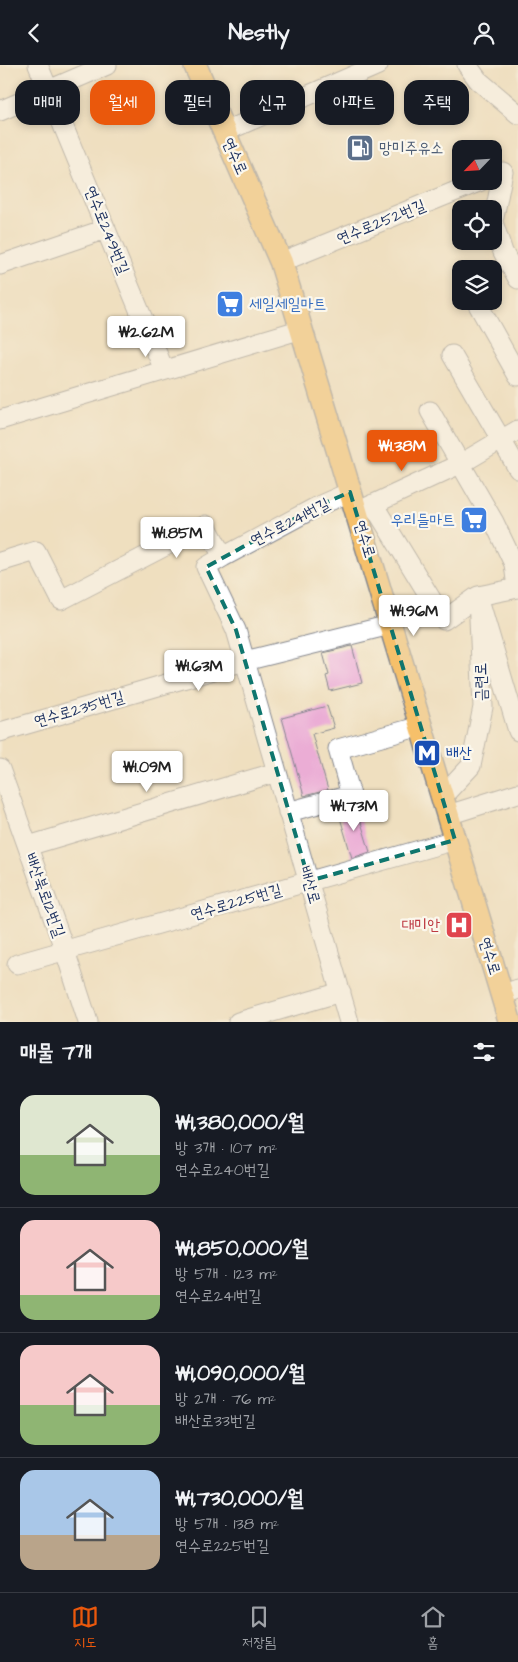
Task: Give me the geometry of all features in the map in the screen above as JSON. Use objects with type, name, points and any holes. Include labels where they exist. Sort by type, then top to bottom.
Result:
[{"type":"main road","name":"연수로","points":[[195,65],[281,262],[360,503],[390,625],[455,840],[510,992],[510,1022]]},
{"type":"street","name":"연수로249번길","points":[[38,65],[45,80]]},
{"type":"street","points":[[72,80],[107,65]]},
{"type":"street","points":[[224,132],[378,65]]},
{"type":"street","points":[[468,65],[478,80],[518,114]]},
{"type":"street","points":[[0,111],[15,105]]},
{"type":"street","name":"연수로249번길","points":[[63,125],[164,370]]},
{"type":"street","points":[[498,200],[505,171]]},
{"type":"street","name":"연수로252번길","points":[[281,262],[459,190]]},
{"type":"street","points":[[0,265],[106,229]]},
{"type":"street","points":[[502,250],[518,279]]},
{"type":"street","points":[[481,310],[518,375]]},
{"type":"street","points":[[0,420],[302,329]]},
{"type":"street","points":[[452,355],[518,469]]},
{"type":"street","points":[[360,503],[444,620],[478,596],[518,588],[514,565],[494,522],[462,463],[430,411]]},
{"type":"street","name":"연수로241번길","points":[[244,661],[236,630],[206,567],[318,506],[360,503],[462,463],[518,430]]},
{"type":"street","points":[[0,562],[36,551],[61,600],[206,525],[223,557]]},
{"type":"street","points":[[478,596],[518,731]]},
{"type":"street","name":"금련로","points":[[445,806],[471,766],[483,707],[478,596]]},
{"type":"street","name":"연수로235번길","points":[[0,732],[244,661],[390,625]]},
{"type":"street","name":"배산로","points":[[244,661],[349,1022]]},
{"type":"street","points":[[288,812],[350,795],[338,749],[421,726]]},
{"type":"street","name":"배산북로12번길","points":[[0,769],[65,951],[88,1022]]},
{"type":"street","points":[[28,846],[277,772]]},
{"type":"street","points":[[445,806],[518,793]]},
{"type":"street","name":"연수로225번길","points":[[17,964],[455,840]]},
{"type":"street","points":[[238,1022],[341,992]]},
{"type":"highlighted area","points":[[350,492],[455,840],[309,881],[236,630],[206,567],[318,506]]},
{"type":"building","points":[[352,646],[362,683],[330,691],[326,676],[329,675],[323,653]]},
{"type":"building","points":[[327,706],[334,728],[312,734],[328,790],[304,796],[282,718]]},
{"type":"building","points":[[356,806],[370,852],[352,858],[338,811]]},
{"type":"place","name":"망미주유소","points":[[360,148]]},
{"type":"place","name":"세일세일마트","points":[[230,304]]},
{"type":"place","name":"우리들마트","points":[[474,520]]},
{"type":"place","name":"배산","points":[[427,753]]},
{"type":"place","name":"대미안","points":[[459,925]]}]
